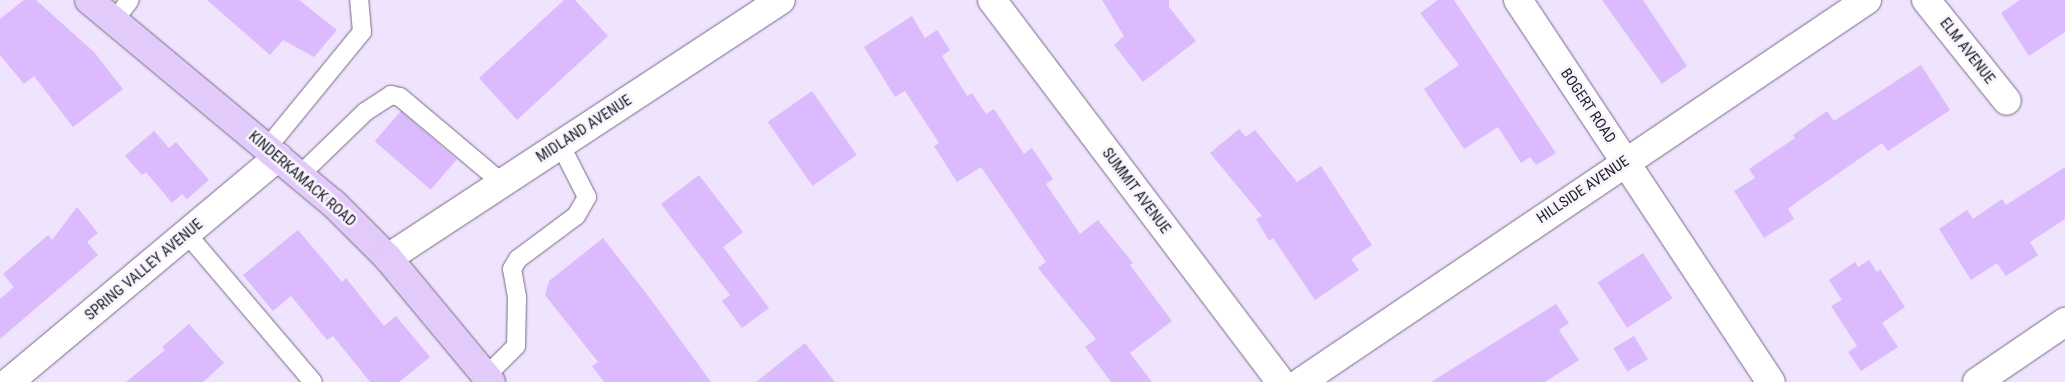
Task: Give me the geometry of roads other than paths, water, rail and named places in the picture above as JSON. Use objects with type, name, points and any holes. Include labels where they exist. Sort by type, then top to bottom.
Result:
[{"type":"main road","name":"KINDERKAMACK ROAD","points":[[89,0],[122,10],[272,153],[333,203],[388,258],[488,379]]},
{"type":"street","name":"MIDLAND AVENUE","points":[[388,258],[781,0]]},
{"type":"street","name":"SUMMIT AVENUE","points":[[992,0],[1281,382]]},
{"type":"street","name":"BOGERT ROAD","points":[[1518,0],[1771,382]]},
{"type":"street","name":"HILLSIDE AVENUE","points":[[1301,382],[1625,161],[1867,0]]},
{"type":"street","name":"ELM AVENUE","points":[[1926,0],[2007,101]]},
{"type":"street","name":"SPRING VALLEY AVENUE","points":[[10,382],[187,234],[272,153]]},
{"type":"street","points":[[1977,382],[2065,322]]},
{"type":"lane","points":[[272,153],[362,32],[359,0]]},
{"type":"lane","points":[[300,175],[365,112],[391,95],[400,97],[502,183]]},
{"type":"lane","points":[[488,379],[516,346],[517,298],[512,269],[518,259],[576,216],[587,197],[560,144]]},
{"type":"lane","points":[[187,234],[313,382]]}]
